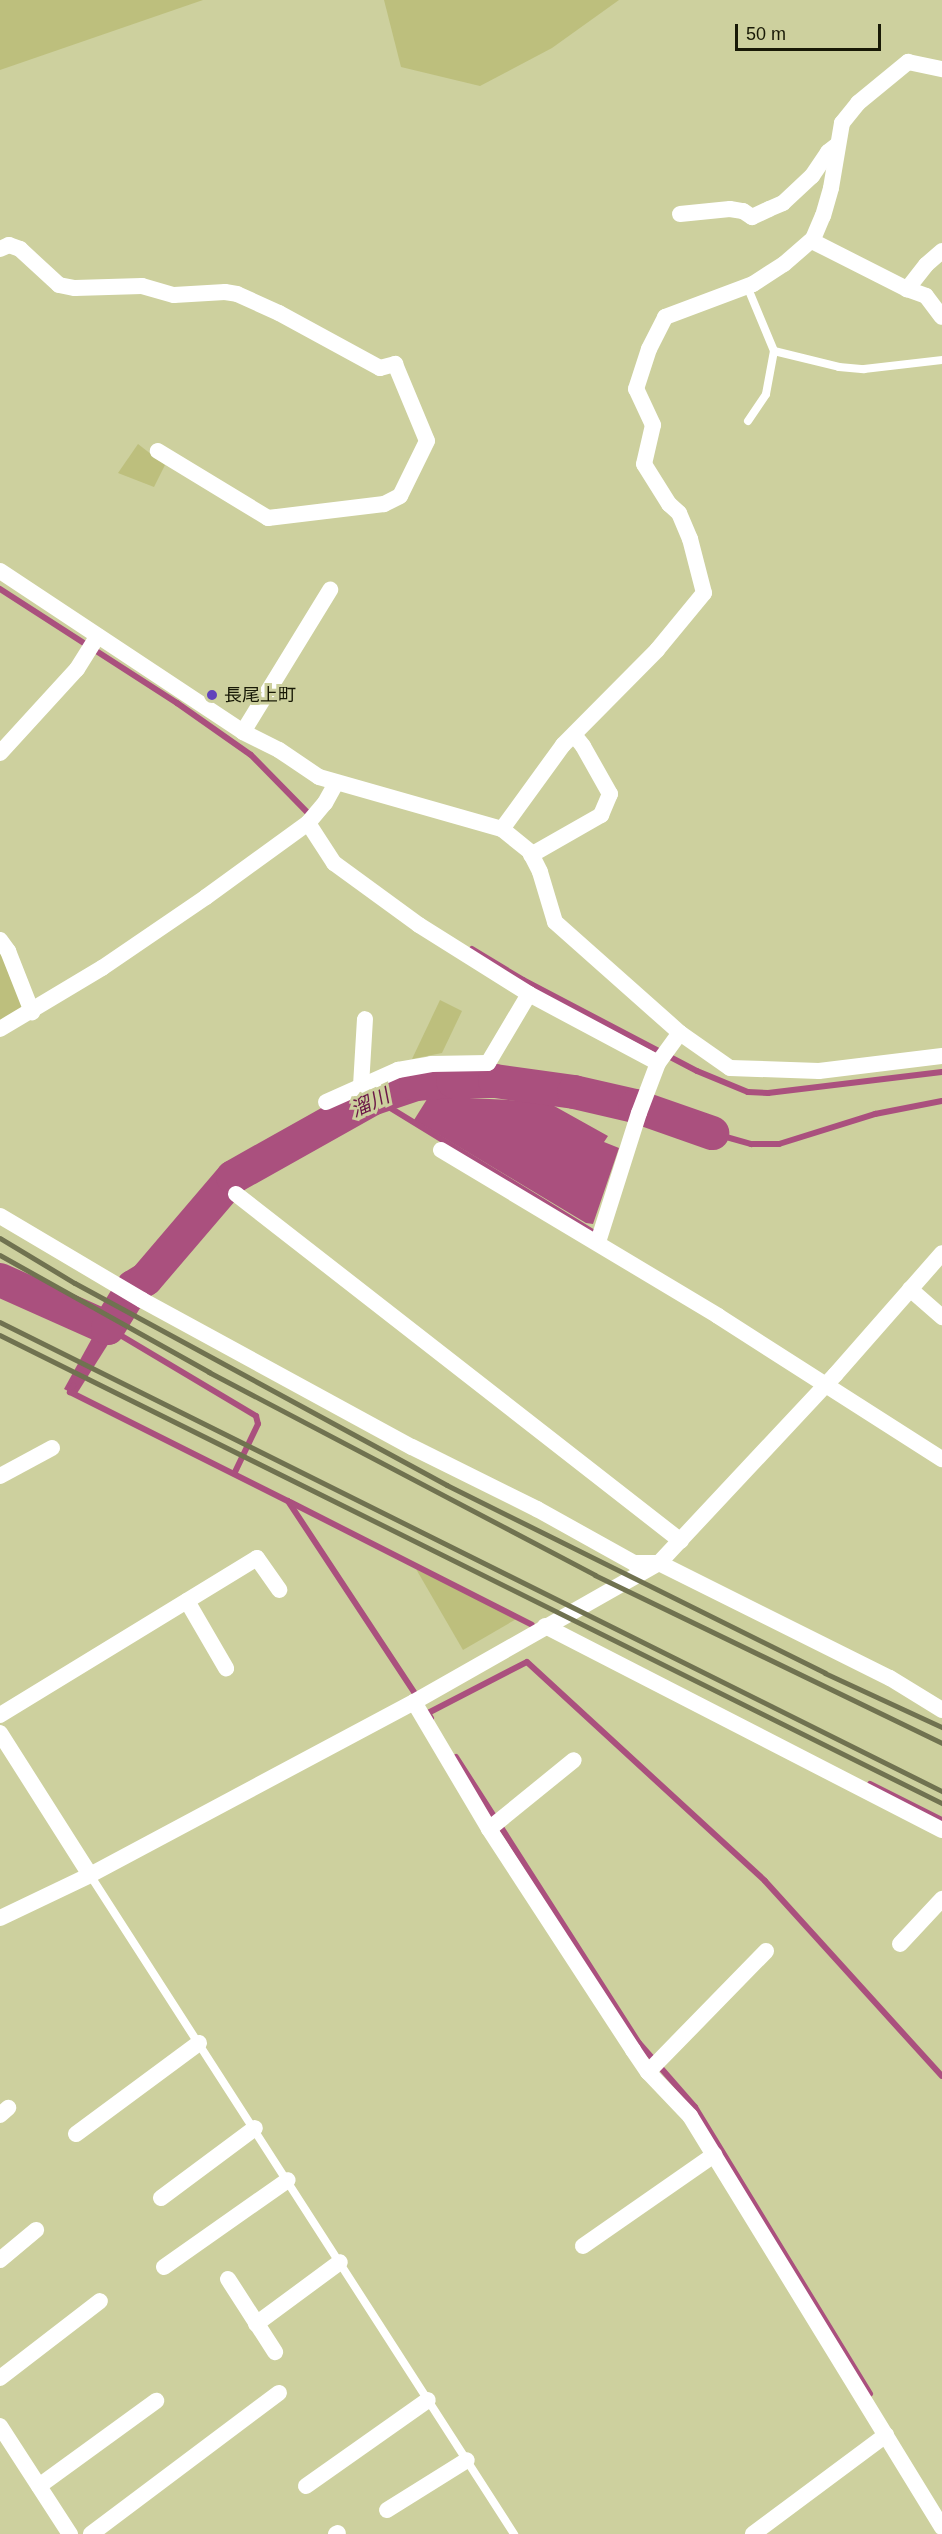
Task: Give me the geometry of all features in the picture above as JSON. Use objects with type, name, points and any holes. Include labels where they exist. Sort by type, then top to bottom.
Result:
[{"type":"street","points":[[502,829],[574,735],[657,650],[704,593],[690,539],[679,513],[669,504],[644,464],[653,425],[636,389],[649,349],[665,317],[747,286],[784,264],[812,240],[828,197],[842,123],[858,103],[908,62],[942,69]]},
{"type":"street","points":[[680,214],[730,209],[743,211],[752,217],[783,203],[812,176],[828,152],[837,145]]},
{"type":"street","points":[[812,240],[907,289],[934,298],[942,317]]},
{"type":"street","points":[[0,249],[9,245],[20,249],[59,285],[75,288],[142,286],[174,295],[225,292],[237,294],[279,313],[380,368],[395,364],[427,441],[400,496],[384,504],[268,518],[158,451]]},
{"type":"street","points":[[907,289],[926,264],[942,251]]},
{"type":"street","points":[[0,571],[243,732],[279,750],[319,777],[502,829],[531,855],[540,872],[555,922],[676,1038],[730,1068],[819,1071],[942,1056]]},
{"type":"street","points":[[243,732],[330,590]]},
{"type":"street","points":[[0,753],[83,659],[98,637]]},
{"type":"street","points":[[531,855],[601,815],[610,794],[583,746],[574,735]]},
{"type":"street","points":[[0,1029],[32,1012],[168,923],[308,822],[321,807],[336,783]]},
{"type":"street","points":[[308,822],[334,863],[419,925],[529,994],[659,1063]]},
{"type":"street","points":[[0,940],[8,951],[32,1012]]},
{"type":"street","points":[[326,1102],[398,1070],[431,1064],[488,1063],[529,994]]},
{"type":"street","points":[[362,1086],[365,1019]]},
{"type":"street","points":[[598,1242],[639,1113],[659,1063],[676,1038]]},
{"type":"street","points":[[441,1150],[830,1381],[942,1459]]},
{"type":"street","points":[[236,1194],[681,1541]]},
{"type":"street","points":[[0,1216],[142,1300],[284,1378],[634,1563],[659,1563],[890,1678],[942,1710]]},
{"type":"street","points":[[0,1918],[90,1875],[414,1702],[545,1626],[595,1602],[659,1563],[830,1381],[942,1253]]},
{"type":"street","points":[[910,1289],[942,1317]]},
{"type":"street","points":[[0,1476],[52,1448]]},
{"type":"street","points":[[0,1715],[257,1558],[279,1590]]},
{"type":"street","points":[[187,1600],[226,1668]]},
{"type":"street","points":[[545,1626],[942,1830]]},
{"type":"street","points":[[414,1702],[654,2067],[690,2116],[942,2528]]},
{"type":"street","points":[[0,1733],[90,1875]]},
{"type":"street","points":[[495,1824],[574,1760]]},
{"type":"street","points":[[900,1944],[942,1899]]},
{"type":"street","points":[[654,2067],[766,1952]]},
{"type":"street","points":[[76,2134],[199,2043]]},
{"type":"street","points":[[162,2198],[255,2128]]},
{"type":"street","points":[[583,2246],[714,2155]]},
{"type":"street","points":[[164,2267],[288,2180]]},
{"type":"street","points":[[0,2260],[36,2230]]},
{"type":"street","points":[[256,2324],[340,2262]]},
{"type":"street","points":[[228,2279],[275,2352]]},
{"type":"street","points":[[0,2378],[100,2301]]},
{"type":"street","points":[[91,2534],[279,2393]]},
{"type":"street","points":[[306,2486],[428,2400]]},
{"type":"street","points":[[39,2486],[156,2401]]},
{"type":"street","points":[[0,2426],[70,2534]]},
{"type":"street","points":[[753,2534],[885,2436]]},
{"type":"street","points":[[387,2510],[467,2460]]},
{"type":"lane","points":[[747,286],[774,351],[766,394],[748,421]]},
{"type":"lane","points":[[774,351],[839,367],[864,369],[942,360]]},
{"type":"lane","points":[[90,1875],[255,2128],[514,2534]]},
{"type":"green space","points":[[0,0],[203,0],[0,70]]},
{"type":"green space","points":[[384,0],[619,0],[552,48],[480,86],[401,67]]},
{"type":"green space","points":[[138,444],[165,465],[154,487],[118,473]]},
{"type":"green space","points":[[0,949],[27,1010],[0,1023]]},
{"type":"green space","points":[[440,1000],[462,1011],[442,1053],[412,1059]]},
{"type":"green space","points":[[416,1569],[518,1618],[463,1650]]},
{"type":"shaded area","points":[[429,1096],[547,1102],[608,1136],[604,1142],[619,1148],[593,1224],[586,1223],[414,1120]]},
{"type":"shaded area","points":[[123,1282],[141,1292],[76,1395],[64,1389]]},
{"type":"waterway","points":[[0,589],[177,703],[251,755],[312,817]]},
{"type":"waterway","points":[[472,949],[523,980],[697,1071],[748,1092],[768,1093],[942,1072]]},
{"type":"waterway","name":"溜川","points":[[0,1280],[108,1328],[133,1287],[146,1279],[233,1177],[374,1098],[416,1084],[495,1081],[574,1092],[635,1106],[712,1133]]},
{"type":"waterway","points":[[374,1098],[593,1232]]},
{"type":"waterway","points":[[712,1133],[751,1144],[779,1144],[875,1114],[942,1101]]},
{"type":"waterway","points":[[110,1329],[256,1416],[258,1424],[234,1474]]},
{"type":"waterway","points":[[73,1386],[70,1392],[288,1501],[414,1692]]},
{"type":"waterway","points":[[290,1502],[532,1625]]},
{"type":"waterway","points":[[431,1718],[428,1713],[527,1662],[765,1881],[942,2076]]},
{"type":"waterway","points":[[456,1757],[639,2043],[695,2107],[870,2394]]},
{"type":"waterway","points":[[870,1784],[942,1820]]},
{"type":"railway","points":[[0,1238],[75,1283],[447,1485],[825,1673],[942,1727]]},
{"type":"railway","points":[[0,1255],[209,1372],[595,1575],[942,1743]]},
{"type":"railway","points":[[0,1322],[942,1791]]},
{"type":"railway","points":[[0,1335],[942,1803]]},
{"type":"place","name":"長尾上町","points":[[212,695]]}]
